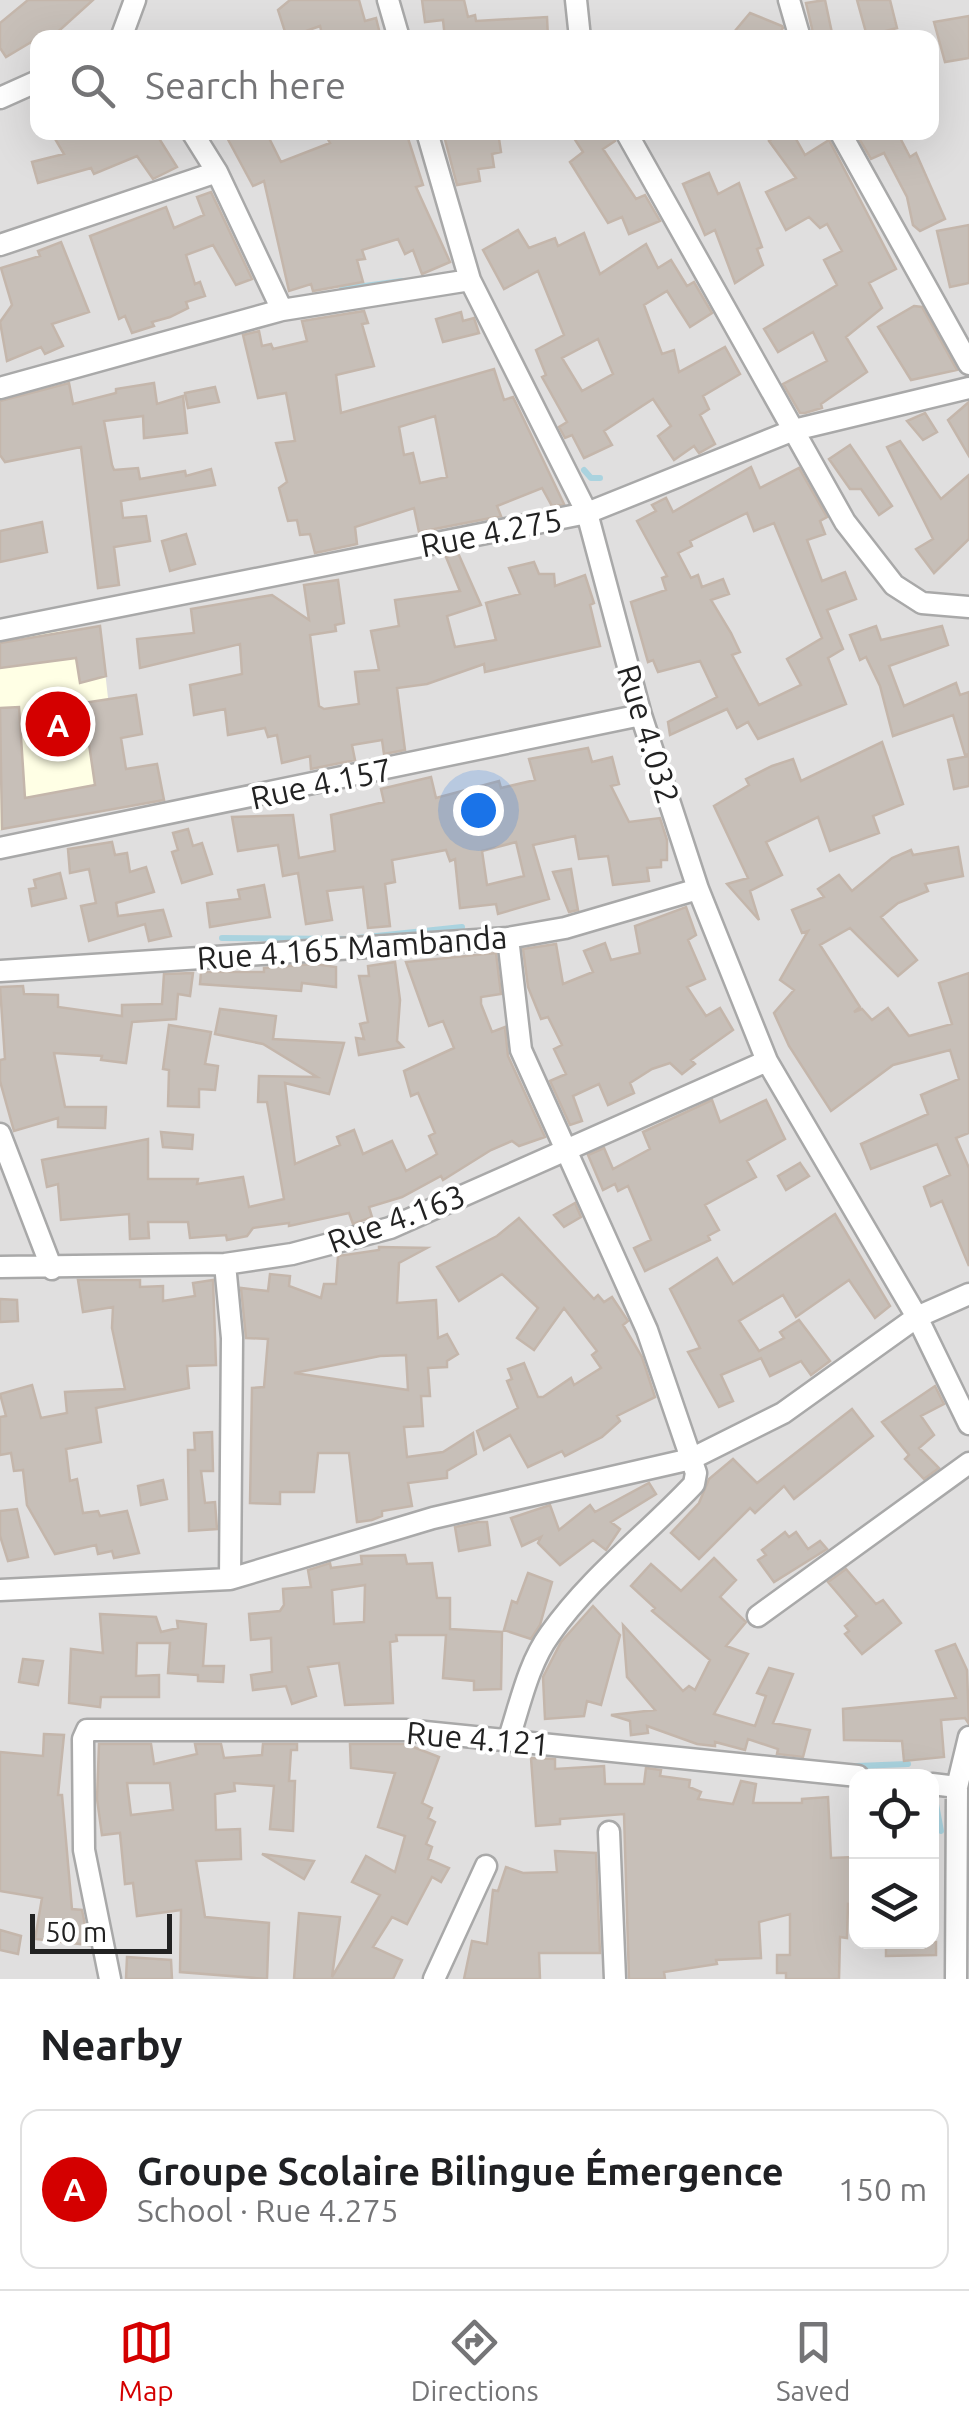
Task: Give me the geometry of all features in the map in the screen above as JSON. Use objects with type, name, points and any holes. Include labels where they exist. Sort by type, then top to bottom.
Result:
[{"type":"street","points":[[124,30],[136,0]]},
{"type":"street","points":[[388,0],[397,30]]},
{"type":"street","points":[[576,0],[579,30]]},
{"type":"street","points":[[789,0],[798,30]]},
{"type":"street","points":[[0,98],[30,85]]},
{"type":"street","points":[[197,140],[217,172],[282,310]]},
{"type":"street","name":"Rue 4.032","points":[[429,140],[470,280],[587,512],[641,715],[698,889],[768,1060],[917,1317],[969,1424]]},
{"type":"street","points":[[631,140],[845,522],[894,585],[922,603],[969,607]]},
{"type":"street","points":[[844,140],[969,364]]},
{"type":"street","points":[[0,245],[217,172]]},
{"type":"street","points":[[0,388],[282,310],[470,280]]},
{"type":"street","name":"Rue 4.275","points":[[0,630],[587,512],[794,430],[969,388]]},
{"type":"street","name":"Rue 4.157","points":[[0,848],[641,715]]},
{"type":"street","name":"Rue 4.165 Mambanda","points":[[0,971],[417,947],[508,938],[564,928],[698,889]]},
{"type":"street","points":[[508,938],[522,1050],[647,1330],[691,1459],[694,1484],[616,1560],[550,1633],[535,1658],[508,1741]]},
{"type":"street","name":"Rue 4.163","points":[[0,1268],[225,1264],[292,1254],[390,1228],[768,1060]]},
{"type":"street","points":[[0,1134],[52,1270]]},
{"type":"street","points":[[225,1264],[233,1395],[230,1579]]},
{"type":"street","points":[[0,1590],[230,1579],[433,1518],[691,1459],[783,1414],[917,1317],[969,1294]]},
{"type":"street","points":[[758,1616],[969,1463]]},
{"type":"street","name":"Rue 4.121","points":[[110,1979],[84,1850],[82,1739],[87,1730],[405,1730],[849,1775]]},
{"type":"street","points":[[956,1979],[957,1787],[969,1737]]},
{"type":"street","points":[[939,1785],[957,1787]]},
{"type":"street","points":[[609,1832],[614,1979]]},
{"type":"street","points":[[434,1979],[486,1866]]},
{"type":"shaded area","points":[[0,0],[969,0],[969,1979],[0,1979]]},
{"type":"shaded area","points":[[100,626],[108,698],[133,806],[0,830],[0,639]]},
{"type":"building","points":[[28,0],[93,0],[60,30],[30,30],[30,43],[6,57],[0,48],[0,23]]},
{"type":"building","points":[[290,0],[359,0],[365,21],[376,18],[379,30],[321,30],[320,26],[284,30],[278,10]]},
{"type":"building","points":[[422,0],[464,0],[468,17],[475,15],[476,21],[547,17],[548,30],[444,30],[443,20],[425,22]]},
{"type":"building","points":[[825,0],[831,30],[812,30],[806,3]]},
{"type":"building","points":[[857,0],[890,0],[897,28],[865,30]]},
{"type":"building","points":[[750,13],[783,28],[782,30],[736,30]]},
{"type":"building","points":[[969,16],[969,58],[945,62],[934,22]]},
{"type":"building","points":[[56,140],[160,140],[177,167],[153,179],[137,156],[94,174],[91,168],[38,183],[32,162],[64,154]]},
{"type":"building","points":[[228,140],[270,140],[281,162],[330,143],[328,140],[409,140],[423,185],[416,187],[450,262],[422,274],[413,250],[405,254],[398,239],[362,250],[365,259],[357,260],[363,282],[313,291],[311,284],[289,291],[264,181],[253,186]]},
{"type":"building","points":[[445,140],[499,140],[501,152],[492,154],[494,167],[478,169],[480,181],[457,185]]},
{"type":"building","points":[[575,140],[615,140],[603,149],[636,199],[645,195],[660,221],[629,234],[622,217],[608,223],[570,162],[583,152]]},
{"type":"building","points":[[797,140],[805,155],[829,140],[896,269],[869,283],[882,308],[846,337],[867,372],[821,404],[822,408],[805,413],[800,413],[783,384],[827,361],[813,332],[778,352],[764,329],[837,285],[824,260],[842,251],[827,224],[820,228],[809,217],[786,230],[766,192],[796,178],[769,141]]},
{"type":"building","points":[[860,140],[901,140],[910,157],[916,153],[945,219],[920,231],[913,225],[907,197],[884,153],[871,159]]},
{"type":"building","points":[[709,173],[718,194],[739,183],[762,247],[757,249],[763,265],[735,283],[715,230],[705,235],[683,184]]},
{"type":"building","points":[[211,192],[252,279],[236,285],[213,245],[186,255],[195,284],[200,282],[205,296],[186,302],[188,308],[170,317],[152,322],[154,326],[132,333],[125,316],[119,319],[90,236],[166,207],[174,228],[204,215],[197,197]]},
{"type":"building","points":[[969,225],[969,283],[950,287],[937,231]]},
{"type":"building","points":[[518,230],[529,248],[555,238],[558,246],[584,233],[600,274],[646,244],[658,268],[671,260],[687,286],[694,282],[712,313],[690,327],[667,291],[644,305],[662,354],[674,350],[679,372],[725,347],[740,374],[703,396],[709,409],[700,415],[715,444],[699,453],[694,446],[674,460],[658,436],[671,426],[653,399],[604,431],[612,445],[584,458],[572,435],[565,438],[559,427],[567,422],[542,377],[546,375],[536,350],[564,335],[538,271],[504,289],[483,250]],"holes":[[[598,339],[613,374],[582,391],[562,358]]]},
{"type":"building","points":[[61,242],[89,312],[52,324],[63,346],[45,354],[41,347],[7,361],[0,322],[12,305],[1,268],[40,256],[38,251]]},
{"type":"building","points":[[914,306],[922,307],[957,370],[911,380],[878,327]]},
{"type":"building","points":[[364,311],[368,323],[362,324],[374,366],[336,375],[341,413],[494,369],[504,400],[513,397],[564,504],[552,506],[542,488],[497,506],[501,516],[419,532],[414,508],[355,527],[357,544],[315,553],[310,534],[300,535],[297,520],[288,521],[279,488],[287,482],[276,443],[295,441],[286,393],[258,398],[243,335],[259,331],[262,346],[271,344],[273,349],[307,341],[302,321]],"holes":[[[435,416],[447,477],[420,483],[413,453],[404,455],[399,427]]]},
{"type":"building","points":[[461,312],[463,321],[474,318],[479,333],[443,342],[436,319]]},
{"type":"building","points":[[69,383],[73,404],[116,393],[116,389],[154,383],[157,404],[183,396],[187,433],[144,438],[143,416],[104,421],[112,465],[114,470],[138,468],[140,479],[185,471],[186,476],[211,469],[215,485],[121,501],[123,518],[146,516],[150,541],[114,547],[119,585],[98,588],[81,447],[5,462],[0,455],[0,401]]},
{"type":"building","points":[[215,387],[219,402],[188,408],[185,393]]},
{"type":"building","points":[[969,402],[969,456],[948,420]]},
{"type":"building","points":[[925,413],[937,432],[923,440],[907,421]]},
{"type":"building","points":[[900,441],[941,499],[969,475],[969,539],[934,573],[916,549],[933,539],[887,447]]},
{"type":"building","points":[[850,445],[892,506],[879,515],[861,489],[850,489],[829,459]]},
{"type":"building","points":[[751,467],[760,488],[799,468],[827,517],[820,521],[825,534],[807,540],[822,581],[845,572],[856,599],[827,610],[843,649],[828,658],[846,704],[758,739],[748,722],[737,728],[727,709],[670,735],[668,722],[717,697],[700,661],[658,672],[653,660],[648,662],[631,602],[666,590],[662,578],[667,576],[637,521],[656,511],[652,505],[666,498],[673,512]],"holes":[[[747,513],[754,531],[774,523],[822,638],[787,659],[801,685],[759,705],[732,655],[740,652],[711,600],[729,594],[723,579],[702,587],[698,575],[691,578],[678,553],[692,546],[690,541]]]},
{"type":"building","points":[[42,522],[47,552],[0,562],[0,531]]},
{"type":"building","points":[[186,534],[195,564],[170,571],[162,541]]},
{"type":"building","points":[[458,553],[481,605],[447,616],[455,647],[496,640],[486,603],[520,594],[509,568],[534,562],[539,574],[554,574],[555,586],[585,575],[594,603],[590,605],[600,646],[485,672],[484,664],[427,684],[397,688],[405,750],[384,754],[382,740],[352,745],[355,760],[311,769],[310,756],[282,763],[277,735],[268,737],[265,728],[228,735],[225,709],[194,715],[190,685],[242,674],[240,644],[140,668],[137,639],[194,633],[191,609],[272,595],[309,620],[304,585],[338,580],[344,623],[335,625],[336,631],[310,635],[319,706],[324,709],[359,704],[355,672],[379,670],[371,631],[399,626],[395,600],[460,591],[446,557]]},
{"type":"building","points":[[100,626],[106,676],[80,683],[76,658],[0,668],[0,643]]},
{"type":"building","points":[[876,626],[881,640],[942,626],[948,645],[889,666],[904,706],[956,683],[960,695],[969,692],[969,754],[965,755],[953,715],[893,736],[880,686],[866,657],[860,660],[850,635]]},
{"type":"building","points":[[136,695],[142,734],[121,738],[126,769],[157,764],[164,800],[2,829],[0,708],[19,707],[25,798],[95,785],[83,703]]},
{"type":"building","points":[[882,742],[903,804],[873,816],[879,833],[830,851],[818,817],[766,842],[782,875],[750,891],[759,920],[727,884],[748,878],[714,806],[749,785],[746,779],[772,766],[793,759],[801,781]]},
{"type":"building","points":[[588,748],[592,762],[612,757],[619,784],[611,786],[629,822],[660,818],[667,840],[667,860],[661,860],[661,867],[647,868],[649,881],[613,885],[608,856],[579,859],[575,836],[533,845],[549,899],[498,914],[496,904],[460,908],[455,859],[450,861],[446,850],[392,860],[395,882],[385,884],[390,926],[368,928],[363,887],[327,891],[332,920],[306,924],[298,873],[283,876],[278,845],[238,851],[232,817],[293,815],[299,858],[335,851],[331,815],[384,802],[381,789],[431,777],[436,798],[499,781],[501,788],[535,780],[529,759]],"holes":[[[516,842],[524,876],[487,885],[482,851]]]},
{"type":"building","points":[[969,756],[969,786],[954,789],[948,760]]},
{"type":"building","points":[[188,829],[193,846],[202,843],[212,874],[182,883],[172,852],[178,850],[173,833]]},
{"type":"building","points":[[112,842],[115,855],[127,853],[130,872],[146,867],[154,892],[116,903],[118,916],[163,910],[171,936],[149,941],[145,924],[89,941],[81,906],[96,903],[89,869],[70,873],[68,849]]},
{"type":"building","points":[[958,847],[963,876],[925,884],[928,891],[898,903],[881,917],[917,960],[898,976],[850,928],[820,945],[860,1007],[854,1012],[862,1009],[872,1020],[888,1008],[909,1036],[952,1024],[939,983],[969,973],[969,1133],[956,1138],[969,1168],[969,1266],[942,1201],[931,1206],[924,1187],[950,1175],[937,1144],[871,1169],[861,1144],[928,1114],[921,1095],[959,1079],[950,1050],[893,1065],[831,1111],[789,1046],[774,1013],[794,990],[780,980],[808,931],[802,933],[792,910],[824,897],[818,889],[839,875],[852,891],[892,858],[911,850],[913,855]]},
{"type":"building","points":[[571,869],[578,910],[569,912],[553,872]]},
{"type":"building","points":[[60,873],[66,898],[32,906],[29,889],[36,888],[34,880]]},
{"type":"building","points":[[264,885],[270,917],[210,927],[207,903],[240,899],[238,890]]},
{"type":"building","points":[[686,907],[696,935],[688,940],[705,979],[687,987],[706,1016],[720,1008],[733,1030],[691,1060],[695,1064],[682,1074],[670,1063],[652,1069],[630,1083],[634,1093],[608,1105],[599,1084],[573,1096],[582,1121],[570,1125],[550,1081],[566,1074],[554,1049],[562,1045],[548,1017],[541,1019],[528,987],[523,949],[556,944],[563,984],[593,972],[584,951],[605,943],[611,960],[640,953],[635,926]]},
{"type":"building","points":[[496,953],[501,994],[481,997],[481,1004],[492,1032],[505,1027],[508,1056],[545,1137],[519,1146],[512,1141],[491,1150],[443,1180],[441,1176],[402,1197],[369,1207],[372,1217],[353,1224],[349,1213],[289,1226],[253,1228],[247,1236],[227,1240],[226,1235],[190,1238],[188,1222],[148,1222],[149,1238],[130,1239],[129,1214],[61,1220],[58,1184],[47,1187],[42,1160],[148,1139],[148,1179],[198,1179],[197,1184],[243,1177],[249,1207],[284,1199],[267,1102],[258,1102],[259,1076],[317,1077],[263,1044],[215,1034],[220,1009],[276,1016],[273,1039],[344,1043],[329,1094],[285,1083],[295,1164],[340,1145],[337,1137],[354,1130],[363,1154],[392,1141],[406,1171],[437,1154],[429,1136],[435,1133],[418,1093],[411,1096],[404,1071],[454,1048],[443,1021],[429,1026],[406,962]]},
{"type":"building","points":[[395,962],[400,1000],[397,1041],[403,1047],[359,1055],[356,1038],[364,1039],[360,1024],[368,1022],[359,976],[369,976],[368,966]]},
{"type":"building","points":[[314,964],[336,967],[336,987],[302,983],[301,991],[200,984],[201,972],[264,972],[264,968]]},
{"type":"building","points":[[193,973],[190,996],[178,994],[176,1019],[132,1022],[126,1063],[101,1060],[102,1056],[54,1053],[65,1107],[106,1107],[105,1128],[58,1127],[58,1118],[14,1131],[0,1081],[0,1060],[5,1059],[0,987],[23,986],[24,994],[58,995],[58,1007],[122,1016],[122,1005],[162,1004],[164,974]]},
{"type":"building","points":[[169,1025],[211,1032],[205,1064],[218,1066],[215,1090],[199,1089],[199,1107],[168,1106],[169,1070],[163,1069]]},
{"type":"building","points":[[712,1100],[720,1122],[766,1100],[785,1139],[747,1161],[756,1177],[705,1205],[719,1230],[708,1236],[710,1240],[645,1271],[634,1248],[651,1240],[628,1186],[618,1191],[615,1184],[603,1190],[588,1155],[604,1148],[613,1169],[650,1149],[643,1132]]},
{"type":"building","points":[[161,1132],[193,1135],[192,1149],[163,1147]]},
{"type":"building","points":[[800,1163],[809,1176],[786,1190],[778,1176]]},
{"type":"building","points":[[575,1203],[581,1217],[564,1227],[554,1215]]},
{"type":"building","points":[[835,1214],[890,1306],[875,1318],[849,1280],[796,1317],[783,1295],[739,1321],[759,1351],[784,1338],[780,1332],[799,1320],[830,1361],[811,1375],[801,1361],[770,1376],[761,1358],[721,1375],[733,1401],[719,1407],[688,1352],[700,1348],[670,1289],[717,1258],[733,1284]]},
{"type":"building","points":[[519,1218],[594,1299],[598,1295],[604,1302],[612,1297],[628,1321],[623,1325],[642,1357],[655,1397],[617,1416],[620,1421],[602,1437],[565,1456],[562,1451],[528,1467],[510,1435],[484,1450],[477,1431],[518,1408],[507,1381],[512,1379],[508,1369],[524,1363],[538,1397],[543,1397],[571,1378],[574,1385],[601,1368],[592,1355],[597,1351],[564,1308],[534,1350],[517,1338],[538,1308],[502,1274],[459,1301],[437,1267],[497,1236]]},
{"type":"building","points":[[427,1248],[399,1263],[397,1303],[436,1300],[438,1338],[447,1334],[458,1354],[447,1361],[447,1367],[428,1368],[430,1396],[421,1396],[423,1426],[404,1427],[407,1457],[443,1452],[473,1433],[476,1454],[447,1471],[447,1478],[408,1483],[412,1506],[382,1511],[382,1516],[372,1520],[357,1522],[349,1453],[318,1453],[314,1492],[280,1492],[280,1504],[250,1503],[252,1388],[264,1387],[268,1339],[246,1338],[241,1288],[268,1291],[270,1274],[290,1276],[289,1286],[321,1298],[324,1284],[336,1284],[338,1256]],"holes":[[[406,1355],[408,1390],[294,1373],[380,1356]]]},
{"type":"building","points":[[78,1280],[140,1280],[140,1287],[163,1286],[163,1301],[195,1296],[193,1283],[213,1280],[216,1365],[187,1366],[189,1388],[96,1408],[101,1442],[66,1449],[70,1481],[77,1479],[83,1513],[98,1511],[100,1516],[127,1511],[139,1553],[114,1558],[112,1551],[98,1554],[96,1545],[55,1554],[27,1505],[23,1470],[14,1471],[11,1453],[0,1455],[0,1417],[6,1416],[0,1394],[32,1385],[41,1418],[67,1413],[65,1392],[125,1389],[112,1328],[113,1307],[83,1312]]},
{"type":"building","points":[[0,1299],[17,1300],[18,1321],[0,1322]]},
{"type":"building","points":[[935,1386],[944,1404],[921,1416],[934,1435],[919,1448],[939,1468],[924,1479],[905,1459],[909,1455],[882,1422]]},
{"type":"building","points":[[852,1409],[873,1436],[794,1499],[784,1486],[755,1513],[750,1508],[699,1559],[671,1533],[699,1503],[709,1479],[733,1459],[757,1483]]},
{"type":"building","points":[[212,1432],[213,1471],[201,1471],[205,1503],[215,1502],[217,1529],[189,1531],[188,1450],[195,1450],[194,1433]]},
{"type":"building","points":[[163,1480],[167,1499],[141,1505],[138,1486]]},
{"type":"building","points":[[649,1483],[656,1494],[611,1522],[620,1529],[606,1550],[593,1540],[560,1565],[538,1543],[541,1537],[522,1546],[511,1518],[550,1505],[559,1530],[590,1505],[595,1512]]},
{"type":"building","points":[[17,1509],[28,1557],[8,1561],[0,1536],[0,1511]]},
{"type":"building","points":[[487,1522],[490,1545],[459,1551],[455,1527]]},
{"type":"building","points":[[785,1532],[789,1537],[796,1532],[808,1549],[820,1541],[827,1549],[774,1582],[758,1560],[766,1555],[762,1550]]},
{"type":"building","points":[[405,1555],[407,1564],[432,1563],[437,1598],[450,1598],[450,1629],[502,1632],[501,1689],[474,1690],[474,1681],[443,1678],[446,1635],[396,1635],[397,1641],[390,1642],[393,1703],[345,1705],[339,1663],[308,1667],[316,1696],[292,1704],[286,1686],[253,1690],[251,1675],[272,1672],[271,1638],[251,1640],[249,1614],[280,1611],[284,1605],[283,1589],[311,1587],[308,1570],[330,1563],[331,1568],[362,1564],[361,1556]],"holes":[[[365,1585],[364,1622],[334,1624],[332,1590]]]},
{"type":"building","points":[[714,1558],[736,1580],[720,1597],[746,1622],[726,1646],[748,1654],[714,1714],[755,1726],[766,1696],[757,1693],[769,1668],[793,1674],[773,1723],[810,1730],[803,1757],[777,1754],[778,1749],[748,1739],[745,1750],[715,1742],[715,1746],[697,1744],[647,1726],[648,1733],[631,1735],[630,1721],[611,1715],[655,1710],[627,1677],[623,1625],[683,1691],[689,1686],[695,1690],[710,1660],[652,1611],[655,1608],[631,1586],[651,1564],[681,1591]]},
{"type":"building","points":[[846,1569],[876,1604],[883,1600],[901,1623],[862,1654],[845,1634],[849,1631],[845,1626],[857,1616],[828,1582]]},
{"type":"building","points":[[528,1573],[552,1582],[540,1625],[531,1639],[504,1630],[512,1601],[517,1603]]},
{"type":"building","points":[[593,1606],[620,1635],[601,1705],[587,1701],[584,1716],[545,1719],[543,1677],[561,1642]]},
{"type":"building","points":[[100,1614],[156,1617],[161,1632],[178,1628],[177,1621],[206,1624],[203,1666],[224,1666],[223,1682],[198,1681],[198,1675],[168,1673],[170,1643],[137,1643],[136,1676],[159,1675],[159,1697],[101,1697],[100,1707],[69,1703],[71,1649],[103,1653]]},
{"type":"building","points":[[955,1644],[967,1670],[969,1724],[965,1718],[941,1720],[944,1757],[904,1761],[902,1741],[844,1740],[843,1709],[956,1698],[936,1651]]},
{"type":"building","points":[[23,1659],[43,1661],[38,1685],[19,1682]]},
{"type":"building","points":[[44,1734],[64,1735],[58,1795],[62,1795],[72,1909],[82,1910],[89,1945],[35,1939],[42,1898],[0,1891],[0,1752],[43,1756]]},
{"type":"building","points":[[99,1744],[151,1744],[154,1764],[197,1754],[195,1744],[221,1744],[224,1758],[262,1755],[263,1744],[297,1744],[297,1750],[291,1750],[289,1781],[295,1781],[293,1831],[270,1829],[274,1786],[234,1783],[235,1791],[215,1794],[216,1830],[240,1829],[241,1859],[196,1861],[205,1917],[269,1923],[267,1979],[180,1972],[181,1910],[137,1916],[133,1883],[125,1884],[120,1833],[102,1835],[97,1799]],"holes":[[[127,1783],[170,1783],[173,1810],[131,1815]]]},
{"type":"building","points":[[350,1744],[406,1744],[439,1757],[422,1803],[432,1808],[428,1818],[435,1822],[426,1844],[432,1847],[428,1859],[449,1868],[441,1882],[432,1877],[407,1924],[392,1917],[373,1947],[402,1960],[393,1979],[294,1979],[299,1913],[340,1917],[332,1977],[380,1895],[352,1882],[366,1856],[395,1872],[405,1836],[378,1827],[395,1773],[351,1768]]},
{"type":"building","points":[[531,1758],[555,1759],[555,1769],[604,1766],[605,1784],[644,1784],[646,1768],[661,1770],[660,1776],[690,1780],[689,1787],[701,1792],[698,1799],[733,1804],[741,1781],[756,1784],[753,1803],[802,1803],[802,1799],[828,1797],[831,1858],[849,1857],[847,1938],[840,1937],[839,1979],[786,1979],[786,1973],[777,1973],[777,1955],[790,1955],[790,1914],[759,1922],[761,1958],[716,1960],[717,1964],[664,1972],[665,1979],[629,1979],[624,1814],[560,1819],[560,1824],[536,1826]]},
{"type":"building","points":[[555,1851],[596,1853],[600,1953],[539,1953],[540,1979],[464,1979],[472,1941],[487,1944],[493,1890],[498,1891],[506,1867],[523,1873],[557,1872]]},
{"type":"building","points":[[262,1854],[314,1861],[304,1879]]},
{"type":"building","points":[[0,1930],[21,1936],[18,1954],[0,1950]]},
{"type":"building","points":[[886,1949],[936,1949],[936,1955],[886,1956]]},
{"type":"building","points":[[127,1957],[171,1960],[172,1979],[126,1979]]},
{"type":"waterway","points":[[342,289],[402,281]]},
{"type":"waterway","points":[[584,470],[591,478],[600,478]]},
{"type":"waterway","points":[[222,938],[348,939],[462,927]]},
{"type":"waterway","points":[[857,1766],[908,1764]]},
{"type":"waterway","points":[[939,1820],[941,1831]]},
{"type":"place","name":"Groupe Scolaire Bilingue Émergence","points":[[58,724]]}]
